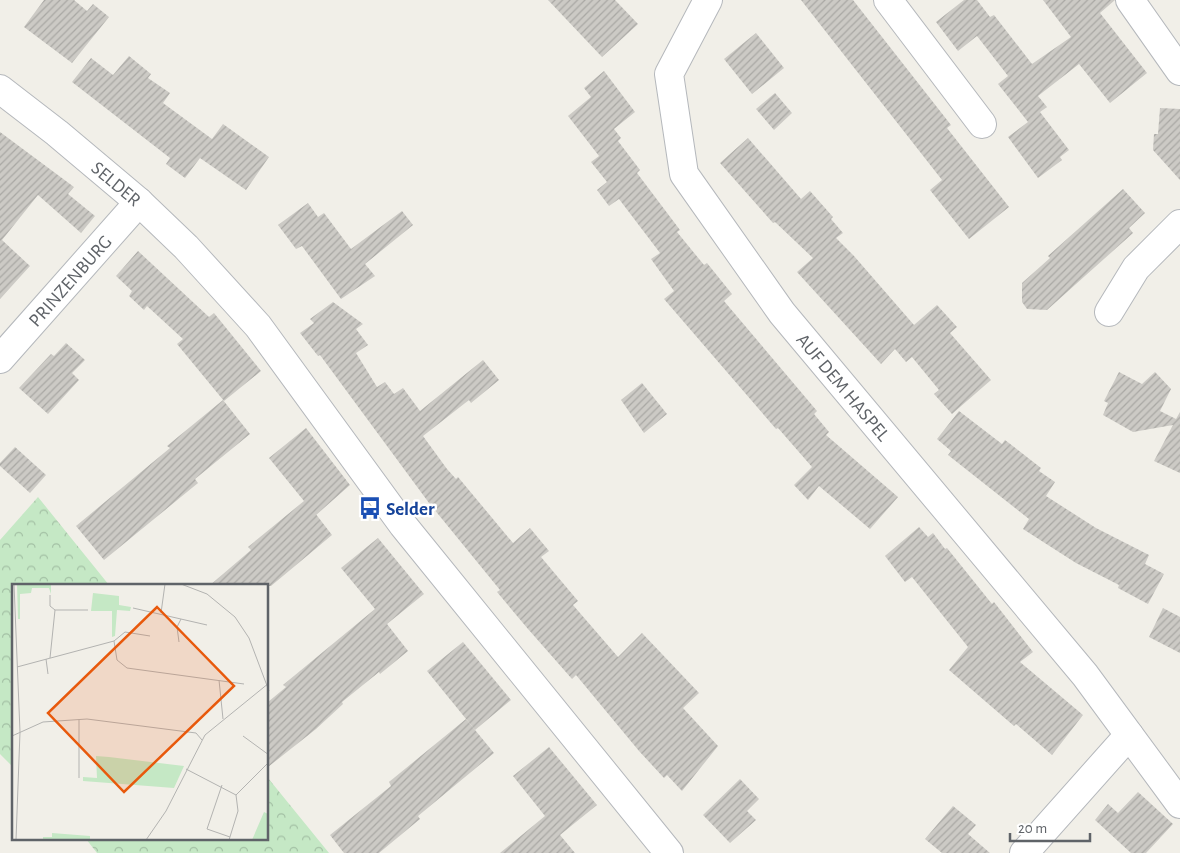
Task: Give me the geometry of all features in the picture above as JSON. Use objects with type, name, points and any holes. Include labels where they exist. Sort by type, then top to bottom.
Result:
[{"type":"street","name":"AUF DEM HASPEL","points":[[708,0],[669,74],[684,174],[782,312],[1085,675],[1180,804]]},
{"type":"street","points":[[888,0],[982,124]]},
{"type":"street","points":[[1130,0],[1176,58]]},
{"type":"street","name":"SELDER","points":[[0,89],[57,133],[139,202],[186,247],[258,326],[403,524],[669,853]]},
{"type":"street","name":"PRINZENBURG","points":[[0,359],[139,202]]},
{"type":"street","points":[[1109,312],[1136,268],[1180,224]]},
{"type":"street","points":[[1024,853],[1130,736]]},
{"type":"green space","points":[[38,497],[108,584],[12,584],[12,766],[0,754],[0,540]]},
{"type":"green space","points":[[269,779],[329,853],[97,853],[87,840],[269,840]]},
{"type":"building","points":[[44,0],[74,0],[87,11],[93,4],[109,17],[72,63],[24,27]]},
{"type":"building","points":[[548,0],[615,0],[638,24],[602,57]]},
{"type":"building","points":[[801,0],[853,0],[951,125],[947,128],[1009,207],[969,239],[930,190],[942,180]]},
{"type":"building","points":[[964,0],[977,0],[990,17],[994,15],[1032,64],[1071,37],[1043,0],[1115,0],[1100,13],[1147,73],[1110,103],[1079,64],[1038,96],[1047,107],[1040,112],[1069,150],[1060,157],[1062,160],[1038,178],[1008,137],[1028,122],[998,84],[1008,76],[977,36],[958,51],[936,22]]},
{"type":"building","points":[[756,33],[784,68],[752,94],[724,59]]},
{"type":"building","points":[[129,56],[151,74],[148,78],[170,93],[163,103],[212,139],[223,124],[269,157],[246,190],[200,158],[185,178],[166,164],[170,158],[72,82],[91,58],[113,75]]},
{"type":"building","points":[[604,71],[635,112],[614,129],[621,138],[618,141],[640,170],[637,173],[680,230],[677,232],[704,265],[707,263],[732,294],[724,301],[817,411],[814,414],[829,432],[826,435],[898,497],[870,529],[819,486],[808,500],[794,485],[812,467],[778,428],[776,429],[664,299],[674,291],[651,259],[660,253],[619,199],[609,206],[597,190],[607,182],[591,162],[599,156],[568,116],[591,97],[584,88]]},
{"type":"building","points":[[775,93],[792,113],[774,130],[756,109]]},
{"type":"building","points":[[1160,108],[1180,109],[1180,180],[1153,150],[1154,134],[1158,134]]},
{"type":"building","points":[[0,132],[74,187],[68,194],[95,216],[81,233],[38,195],[2,240],[30,266],[0,299]]},
{"type":"building","points":[[748,138],[801,199],[810,191],[833,217],[831,219],[843,233],[836,238],[914,325],[937,305],[957,327],[950,333],[991,380],[952,414],[934,394],[939,390],[912,357],[906,362],[895,349],[881,364],[797,272],[813,258],[775,222],[773,223],[720,163]]},
{"type":"building","points":[[1123,189],[1145,213],[1129,228],[1133,233],[1047,310],[1027,309],[1022,302],[1022,283],[1050,258],[1048,256]]},
{"type":"building","points":[[308,203],[318,217],[324,213],[351,249],[402,211],[413,225],[365,264],[375,276],[341,299],[302,246],[296,249],[278,225]]},
{"type":"building","points":[[138,251],[209,317],[214,313],[261,371],[224,401],[177,344],[183,339],[147,306],[144,310],[129,296],[132,291],[116,276]]},
{"type":"building","points":[[333,302],[363,324],[356,329],[368,345],[356,353],[377,387],[385,382],[394,394],[403,388],[420,411],[483,360],[499,380],[471,403],[469,400],[423,436],[447,469],[456,479],[458,477],[513,543],[530,528],[549,551],[541,557],[578,601],[573,605],[618,657],[642,633],[699,693],[683,708],[718,746],[682,791],[667,775],[664,778],[576,675],[572,679],[497,592],[500,590],[429,503],[320,355],[318,356],[300,333],[314,323],[310,319]]},
{"type":"building","points":[[66,343],[85,360],[72,373],[79,380],[48,414],[19,388],[51,354],[54,356]]},
{"type":"building","points":[[1119,372],[1142,384],[1155,372],[1171,389],[1160,411],[1176,419],[1180,412],[1180,473],[1154,461],[1173,425],[1133,432],[1103,415],[1108,403],[1104,401]]},
{"type":"building","points":[[642,383],[667,414],[644,433],[621,400]]},
{"type":"building","points":[[223,400],[250,434],[195,479],[198,483],[104,560],[76,526],[170,448],[167,446]]},
{"type":"building","points":[[959,411],[1002,444],[1005,440],[1041,468],[1039,471],[1055,482],[1046,496],[1096,528],[1149,555],[1145,564],[1164,574],[1148,604],[1118,588],[1119,585],[1076,563],[1023,529],[1029,519],[948,455],[951,451],[937,439]]},
{"type":"building","points":[[306,428],[350,485],[316,515],[332,535],[271,586],[269,584],[211,584],[251,550],[248,547],[304,501],[269,458]]},
{"type":"building","points":[[15,447],[46,475],[30,493],[0,466],[0,463]]},
{"type":"building","points":[[919,527],[928,537],[933,533],[945,549],[947,548],[992,604],[994,602],[1033,652],[1020,662],[1083,715],[1052,755],[1016,724],[1014,726],[949,670],[968,647],[912,577],[905,582],[885,556]]},
{"type":"building","points":[[378,538],[424,594],[387,624],[408,651],[342,702],[343,704],[316,729],[269,766],[269,701],[286,687],[283,685],[375,609],[341,568]]},
{"type":"building","points":[[1163,608],[1180,617],[1180,653],[1149,637]]},
{"type":"building","points":[[463,642],[511,700],[475,730],[427,671]]},
{"type":"building","points":[[466,719],[494,753],[418,816],[420,819],[379,853],[344,853],[330,835],[391,786],[389,782]]},
{"type":"building","points":[[549,747],[597,805],[560,835],[575,853],[500,853],[545,816],[513,776]]},
{"type":"building","points":[[740,779],[759,799],[747,811],[756,820],[730,843],[703,815]]},
{"type":"building","points":[[1138,792],[1173,824],[1146,853],[1131,853],[1095,820],[1108,804],[1118,813]]},
{"type":"building","points":[[953,806],[976,825],[968,834],[990,853],[942,853],[925,839]]},
{"type":"place","name":"Selder","points":[[370,508]]}]
